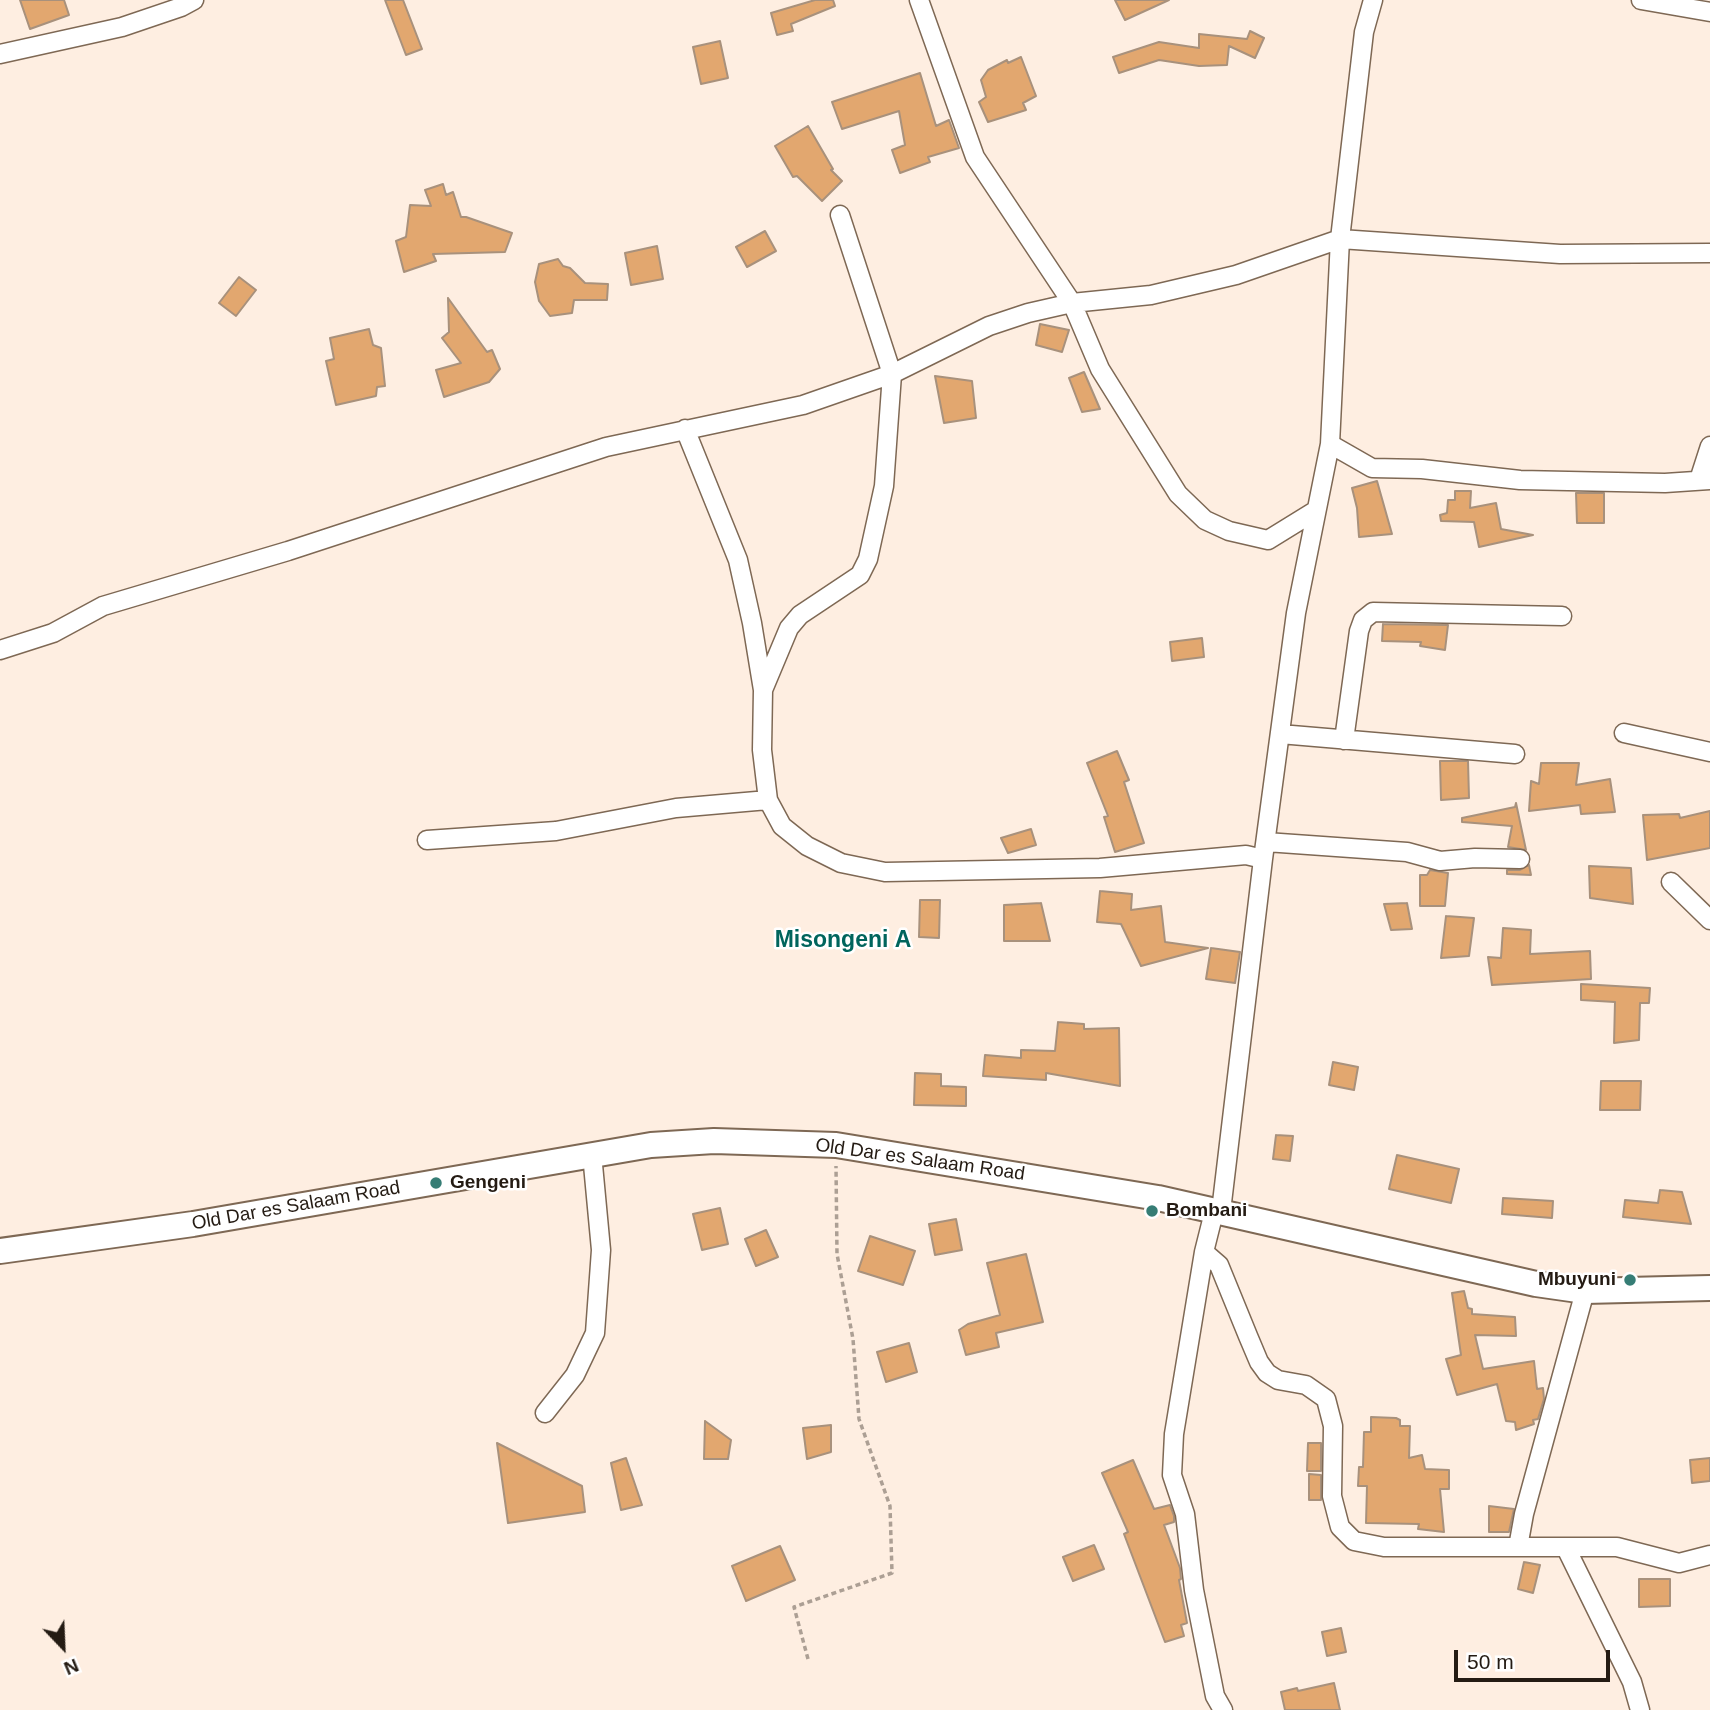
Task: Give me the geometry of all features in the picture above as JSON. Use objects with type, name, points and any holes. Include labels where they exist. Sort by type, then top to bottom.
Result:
[{"type":"street","points":[[0,54],[122,27],[194,0]]},
{"type":"street","points":[[919,0],[975,157],[1072,303],[1100,369],[1178,494],[1205,520],[1229,531],[1268,540],[1315,511]]},
{"type":"street","points":[[1223,1710],[1215,1696],[1194,1590],[1185,1514],[1171,1475],[1174,1434],[1205,1252],[1218,1211],[1296,614],[1330,444],[1340,239],[1364,32],[1373,0]]},
{"type":"street","points":[[1642,0],[1710,12]]},
{"type":"street","points":[[762,690],[789,628],[800,615],[860,575],[868,559],[884,486],[892,374],[840,215]]},
{"type":"street","points":[[0,650],[53,633],[103,606],[288,551],[606,447],[803,405],[892,374],[989,326],[1028,313],[1072,303],[1151,295],[1236,275],[1340,239],[1560,254],[1710,253]]},
{"type":"street","points":[[685,429],[738,560],[752,623],[762,690],[762,750],[768,800],[782,826],[807,846],[841,863],[885,872],[1100,868],[1246,855],[1264,851],[1407,852],[1440,861],[1475,858],[1520,859]]},
{"type":"street","points":[[1330,444],[1373,468],[1422,469],[1520,480],[1665,483],[1705,480],[1710,446]]},
{"type":"street","points":[[1343,740],[1359,631],[1363,620],[1373,612],[1562,616]]},
{"type":"street","points":[[1624,733],[1710,752]]},
{"type":"street","points":[[1280,734],[1515,754]]},
{"type":"street","points":[[427,840],[556,831],[676,808],[768,800]]},
{"type":"street","points":[[1671,882],[1710,920]]},
{"type":"street","name":"Old Dar es Salaam Road","points":[[0,1251],[192,1224],[592,1154],[651,1145],[714,1141],[836,1145],[1158,1198],[1536,1284],[1585,1291],[1710,1286]]},
{"type":"street","points":[[545,1413],[575,1375],[595,1333],[601,1250],[592,1154]]},
{"type":"street","points":[[1205,1252],[1219,1265],[1259,1362],[1267,1373],[1278,1380],[1306,1385],[1326,1399],[1333,1426],[1332,1496],[1340,1527],[1354,1541],[1384,1547],[1617,1546],[1679,1563],[1710,1555]]},
{"type":"street","points":[[1518,1547],[1524,1514],[1585,1291]]},
{"type":"street","points":[[1566,1548],[1632,1682],[1640,1710]]},
{"type":"path","points":[[808,1659],[794,1607],[892,1573],[890,1506],[859,1419],[853,1339],[837,1254],[836,1145]]},
{"type":"building","points":[[20,0],[64,0],[69,15],[30,29]]},
{"type":"building","points":[[385,0],[403,0],[422,49],[406,55]]},
{"type":"building","points":[[815,0],[833,0],[835,6],[791,24],[793,31],[777,35],[771,13]]},
{"type":"building","points":[[1115,0],[1169,0],[1125,20]]},
{"type":"building","points":[[1250,31],[1264,38],[1255,58],[1229,46],[1227,65],[1199,66],[1159,60],[1119,73],[1113,57],[1159,42],[1199,48],[1199,34],[1247,39]]},
{"type":"building","points":[[720,41],[728,78],[701,84],[693,47]]},
{"type":"building","points":[[1021,57],[1036,96],[1023,103],[1026,110],[988,122],[979,102],[986,97],[981,80],[988,70],[1007,60],[1008,63]]},
{"type":"building","points":[[920,73],[936,126],[949,120],[959,148],[928,157],[930,162],[900,173],[892,150],[905,145],[899,111],[842,129],[832,102]]},
{"type":"building","points":[[808,126],[833,169],[831,170],[842,181],[822,201],[797,176],[793,177],[775,146]]},
{"type":"building","points":[[443,184],[446,195],[453,192],[461,217],[512,233],[505,252],[433,254],[436,261],[404,272],[396,241],[406,237],[410,205],[431,206],[425,190]]},
{"type":"building","points":[[765,231],[776,251],[747,267],[736,247]]},
{"type":"building","points":[[657,246],[663,279],[631,285],[625,253]]},
{"type":"building","points":[[558,259],[585,283],[608,284],[607,300],[574,300],[572,313],[550,316],[539,301],[535,282],[539,264]]},
{"type":"building","points":[[239,277],[256,290],[236,316],[219,303]]},
{"type":"building","points":[[448,298],[487,352],[492,350],[500,369],[489,382],[444,397],[436,370],[461,363],[442,338],[449,332]]},
{"type":"building","points":[[1040,324],[1069,330],[1062,352],[1036,345]]},
{"type":"building","points":[[369,329],[373,345],[381,348],[385,386],[377,387],[376,396],[336,405],[326,361],[334,359],[330,338]]},
{"type":"building","points":[[1084,372],[1100,409],[1082,412],[1069,378]]},
{"type":"building","points":[[935,376],[972,381],[976,418],[944,423]]},
{"type":"building","points":[[1377,481],[1392,534],[1359,537],[1357,508],[1352,488]]},
{"type":"building","points":[[1455,491],[1471,491],[1470,508],[1496,503],[1501,529],[1533,535],[1479,547],[1474,522],[1441,521],[1440,515],[1447,513],[1448,500],[1455,500]]},
{"type":"building","points":[[1576,493],[1604,493],[1604,523],[1577,523]]},
{"type":"building","points":[[1383,624],[1448,625],[1445,650],[1420,646],[1421,642],[1382,641]]},
{"type":"building","points":[[1202,638],[1204,657],[1172,661],[1170,642]]},
{"type":"building","points":[[1117,751],[1129,780],[1124,782],[1144,843],[1115,852],[1104,817],[1108,816],[1087,763]]},
{"type":"building","points":[[1440,761],[1468,761],[1469,798],[1441,800]]},
{"type":"building","points":[[1541,763],[1579,763],[1576,785],[1610,779],[1615,812],[1581,814],[1580,805],[1529,811],[1531,781],[1539,784]]},
{"type":"building","points":[[1516,803],[1526,850],[1508,847],[1512,826],[1462,822],[1462,818],[1515,807]]},
{"type":"building","points":[[1710,811],[1710,848],[1647,860],[1643,815],[1679,814],[1680,818]]},
{"type":"building","points":[[1031,829],[1036,845],[1008,853],[1001,838]]},
{"type":"building","points":[[1529,865],[1531,875],[1507,874],[1507,870],[1520,870]]},
{"type":"building","points":[[1589,866],[1631,868],[1633,904],[1590,898]]},
{"type":"building","points":[[1430,870],[1448,873],[1445,906],[1420,906],[1420,875],[1427,875]]},
{"type":"building","points":[[1100,891],[1132,894],[1131,910],[1161,906],[1165,942],[1208,948],[1141,966],[1121,924],[1097,922]]},
{"type":"building","points":[[920,900],[940,900],[939,938],[919,937]]},
{"type":"building","points":[[1041,903],[1050,941],[1004,941],[1004,905]]},
{"type":"building","points":[[1407,903],[1412,929],[1391,930],[1384,904]]},
{"type":"building","points":[[1446,916],[1474,918],[1469,956],[1441,958]]},
{"type":"building","points":[[1503,928],[1531,930],[1530,954],[1590,951],[1591,979],[1492,985],[1488,957],[1501,958]]},
{"type":"building","points":[[1211,948],[1240,952],[1235,983],[1206,979]]},
{"type":"building","points":[[1581,984],[1650,988],[1649,1003],[1640,1003],[1639,1040],[1614,1043],[1615,1002],[1581,1000]]},
{"type":"building","points":[[1058,1022],[1084,1024],[1084,1029],[1119,1028],[1120,1086],[1046,1073],[1046,1080],[983,1076],[985,1055],[1021,1058],[1021,1050],[1055,1051]]},
{"type":"building","points":[[1333,1062],[1358,1067],[1354,1090],[1329,1085]]},
{"type":"building","points":[[915,1073],[941,1074],[941,1086],[966,1087],[966,1106],[914,1105]]},
{"type":"building","points":[[1601,1081],[1641,1081],[1640,1110],[1600,1110]]},
{"type":"building","points":[[1276,1135],[1293,1136],[1290,1161],[1273,1159]]},
{"type":"building","points":[[1397,1155],[1459,1169],[1451,1203],[1389,1189]]},
{"type":"building","points":[[1660,1190],[1682,1192],[1691,1224],[1623,1217],[1625,1200],[1658,1203]]},
{"type":"building","points":[[1503,1198],[1553,1201],[1552,1218],[1502,1214]]},
{"type":"building","points":[[720,1208],[728,1244],[702,1250],[693,1214]]},
{"type":"building","points":[[956,1219],[962,1250],[935,1255],[929,1224]]},
{"type":"building","points":[[766,1230],[778,1257],[756,1266],[745,1239]]},
{"type":"building","points":[[870,1236],[915,1251],[903,1285],[858,1271]]},
{"type":"building","points":[[1026,1254],[1043,1322],[996,1333],[999,1347],[966,1355],[959,1330],[968,1324],[1000,1315],[987,1263]]},
{"type":"building","points":[[1464,1291],[1472,1314],[1515,1317],[1516,1336],[1475,1335],[1483,1369],[1534,1361],[1537,1389],[1543,1388],[1544,1399],[1538,1419],[1533,1420],[1534,1424],[1516,1430],[1515,1422],[1506,1421],[1497,1384],[1457,1395],[1446,1359],[1461,1355],[1452,1293]]},
{"type":"building","points":[[909,1343],[917,1372],[886,1382],[877,1352]]},
{"type":"building","points":[[1371,1417],[1396,1418],[1400,1420],[1400,1426],[1410,1426],[1409,1458],[1422,1455],[1425,1469],[1449,1470],[1449,1489],[1440,1489],[1444,1532],[1418,1529],[1419,1524],[1366,1523],[1367,1486],[1358,1486],[1359,1467],[1363,1467],[1364,1432],[1371,1432]]},
{"type":"building","points":[[705,1421],[731,1440],[728,1459],[704,1459]]},
{"type":"building","points":[[831,1425],[831,1452],[807,1459],[803,1428]]},
{"type":"building","points":[[497,1443],[582,1486],[585,1512],[508,1523]]},
{"type":"building","points":[[1308,1443],[1321,1443],[1321,1471],[1307,1471]]},
{"type":"building","points":[[626,1458],[642,1505],[621,1510],[611,1463]]},
{"type":"building","points":[[1710,1458],[1710,1481],[1692,1483],[1690,1460]]},
{"type":"building","points":[[1133,1460],[1154,1509],[1170,1505],[1174,1516],[1174,1522],[1164,1525],[1180,1568],[1179,1580],[1187,1623],[1181,1625],[1184,1636],[1165,1642],[1124,1534],[1128,1532],[1102,1473]]},
{"type":"building","points":[[1309,1474],[1321,1475],[1321,1500],[1309,1500]]},
{"type":"building","points":[[1489,1506],[1514,1509],[1509,1532],[1489,1532]]},
{"type":"building","points":[[1094,1545],[1104,1569],[1073,1581],[1063,1557]]},
{"type":"building","points":[[780,1546],[795,1580],[746,1601],[732,1566]]},
{"type":"building","points":[[1524,1562],[1540,1565],[1533,1593],[1518,1589]]},
{"type":"building","points":[[1639,1579],[1670,1579],[1670,1606],[1639,1607]]},
{"type":"building","points":[[1341,1628],[1346,1652],[1327,1656],[1322,1632]]},
{"type":"building","points":[[1334,1683],[1340,1710],[1285,1710],[1281,1692]]},
{"type":"place","name":"Gengeni","points":[[436,1183]]},
{"type":"place","name":"Bombani","points":[[1152,1211]]},
{"type":"place","name":"Mbuyuni","points":[[1630,1280]]},
{"type":"district","name":"Misongeni A","points":[[843,941]]}]
